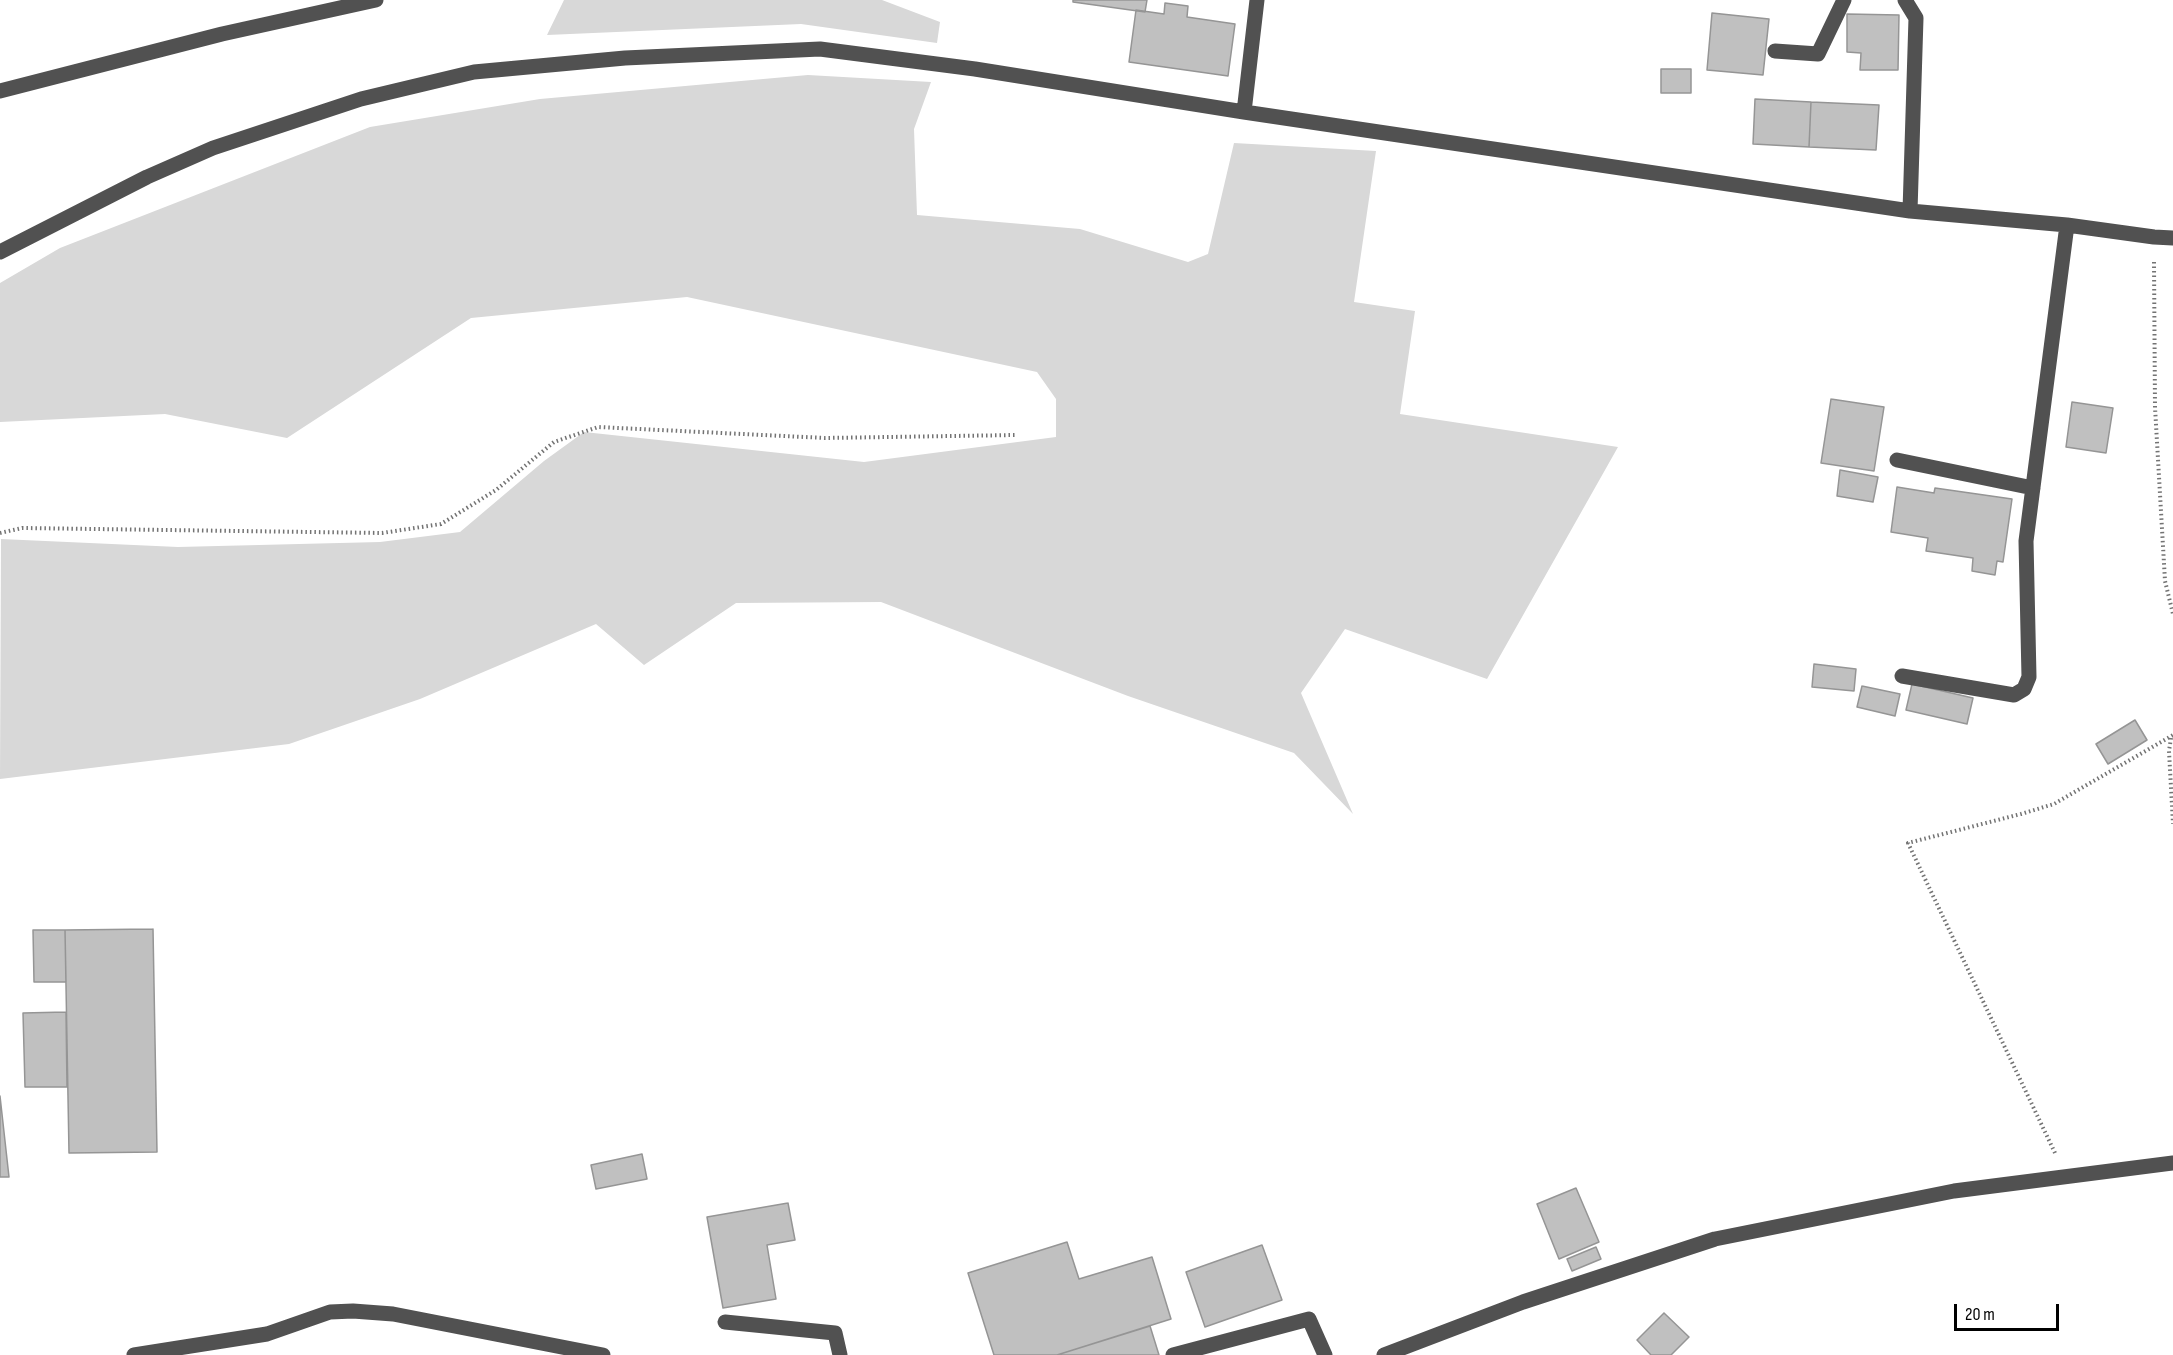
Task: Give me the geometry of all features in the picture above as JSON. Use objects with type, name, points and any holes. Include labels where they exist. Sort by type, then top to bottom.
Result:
[{"type":"street","points":[[0,91],[222,34],[376,0]]},
{"type":"street","points":[[1244,112],[1257,0]]},
{"type":"street","points":[[1775,51],[1818,54],[1844,0]]},
{"type":"street","points":[[1905,0],[1916,18],[1910,211]]},
{"type":"street","points":[[0,252],[147,177],[213,148],[361,99],[474,72],[625,58],[820,49],[975,69],[1244,112],[1910,211],[2067,225],[2173,238]]},
{"type":"street","points":[[1902,676],[2014,695],[2024,689],[2029,677],[2026,541],[2067,225]]},
{"type":"street","points":[[1897,460],[2033,488]]},
{"type":"street","points":[[1384,1355],[1523,1302],[1715,1239],[1954,1191],[2173,1163]]},
{"type":"street","points":[[134,1355],[267,1334],[330,1312],[353,1311],[393,1314],[603,1355]]},
{"type":"street","points":[[1173,1355],[1309,1319],[1325,1355]]},
{"type":"street","points":[[725,1322],[835,1333],[840,1355]]},
{"type":"path","points":[[2154,237],[2155,407],[2164,581],[2173,614]]},
{"type":"path","points":[[0,533],[22,528],[382,533],[441,524],[496,490],[554,442],[598,427],[825,438],[1016,435]]},
{"type":"path","points":[[2172,736],[2169,751],[2173,824]]},
{"type":"path","points":[[2066,1176],[1908,843],[2054,804],[2172,736]]},
{"type":"shaded area","points":[[564,0],[882,0],[940,22],[937,43],[801,24],[547,35]]},
{"type":"shaded area","points":[[808,75],[931,82],[914,129],[917,215],[1080,229],[1188,262],[1208,254],[1234,143],[1376,151],[1354,302],[1415,311],[1400,414],[1618,447],[1487,679],[1345,629],[1301,693],[1353,814],[1294,753],[1128,696],[881,602],[736,603],[644,665],[596,624],[420,699],[289,744],[0,779],[1,539],[178,547],[380,542],[460,532],[544,461],[584,432],[864,462],[1056,437],[1056,399],[1037,372],[687,297],[471,318],[287,438],[165,414],[0,422],[0,283],[60,248],[370,127],[540,99]]},
{"type":"building","points":[[1073,0],[1147,0],[1145,12],[1073,2]]},
{"type":"building","points":[[1165,3],[1188,6],[1187,17],[1235,24],[1228,76],[1129,62],[1136,10],[1164,14]]},
{"type":"building","points":[[1712,13],[1769,19],[1763,75],[1707,70]]},
{"type":"building","points":[[1847,14],[1899,15],[1898,70],[1860,70],[1861,53],[1847,52]]},
{"type":"building","points":[[1661,69],[1691,69],[1691,93],[1661,93]]},
{"type":"building","points":[[1755,99],[1811,102],[1809,147],[1753,144]]},
{"type":"building","points":[[1811,102],[1879,105],[1876,150],[1809,147]]},
{"type":"building","points":[[1831,399],[1884,407],[1874,471],[1821,463]]},
{"type":"building","points":[[2072,402],[2113,408],[2106,453],[2066,447]]},
{"type":"building","points":[[1840,470],[1878,477],[1873,502],[1837,496]]},
{"type":"building","points":[[1897,487],[1934,493],[1935,488],[2012,499],[2003,562],[1997,561],[1995,575],[1972,571],[1973,558],[1926,551],[1928,538],[1891,532]]},
{"type":"building","points":[[1814,664],[1856,669],[1854,691],[1812,687]]},
{"type":"building","points":[[1912,684],[1973,698],[1967,724],[1906,710]]},
{"type":"building","points":[[1862,686],[1900,694],[1895,716],[1857,707]]},
{"type":"building","points":[[2135,720],[2147,740],[2108,764],[2096,744]]},
{"type":"building","points":[[153,929],[157,1152],[69,1153],[65,930]]},
{"type":"building","points":[[33,930],[65,930],[66,982],[34,982]]},
{"type":"building","points":[[66,1012],[67,1087],[25,1087],[23,1013]]},
{"type":"building","points":[[0,1096],[9,1177],[0,1177]]},
{"type":"building","points":[[642,1154],[647,1179],[596,1189],[591,1165]]},
{"type":"building","points":[[1576,1188],[1599,1242],[1559,1259],[1537,1204]]},
{"type":"building","points":[[788,1203],[795,1240],[767,1245],[776,1299],[723,1308],[707,1217]]},
{"type":"building","points":[[1067,1242],[1079,1279],[1152,1257],[1171,1319],[1057,1355],[994,1355],[968,1273]]},
{"type":"building","points":[[1262,1245],[1282,1300],[1205,1327],[1186,1272]]},
{"type":"building","points":[[1596,1247],[1601,1259],[1572,1271],[1567,1259]]},
{"type":"building","points":[[1664,1313],[1689,1337],[1671,1355],[1651,1355],[1637,1340]]},
{"type":"building","points":[[1150,1326],[1159,1355],[1057,1355]]}]
